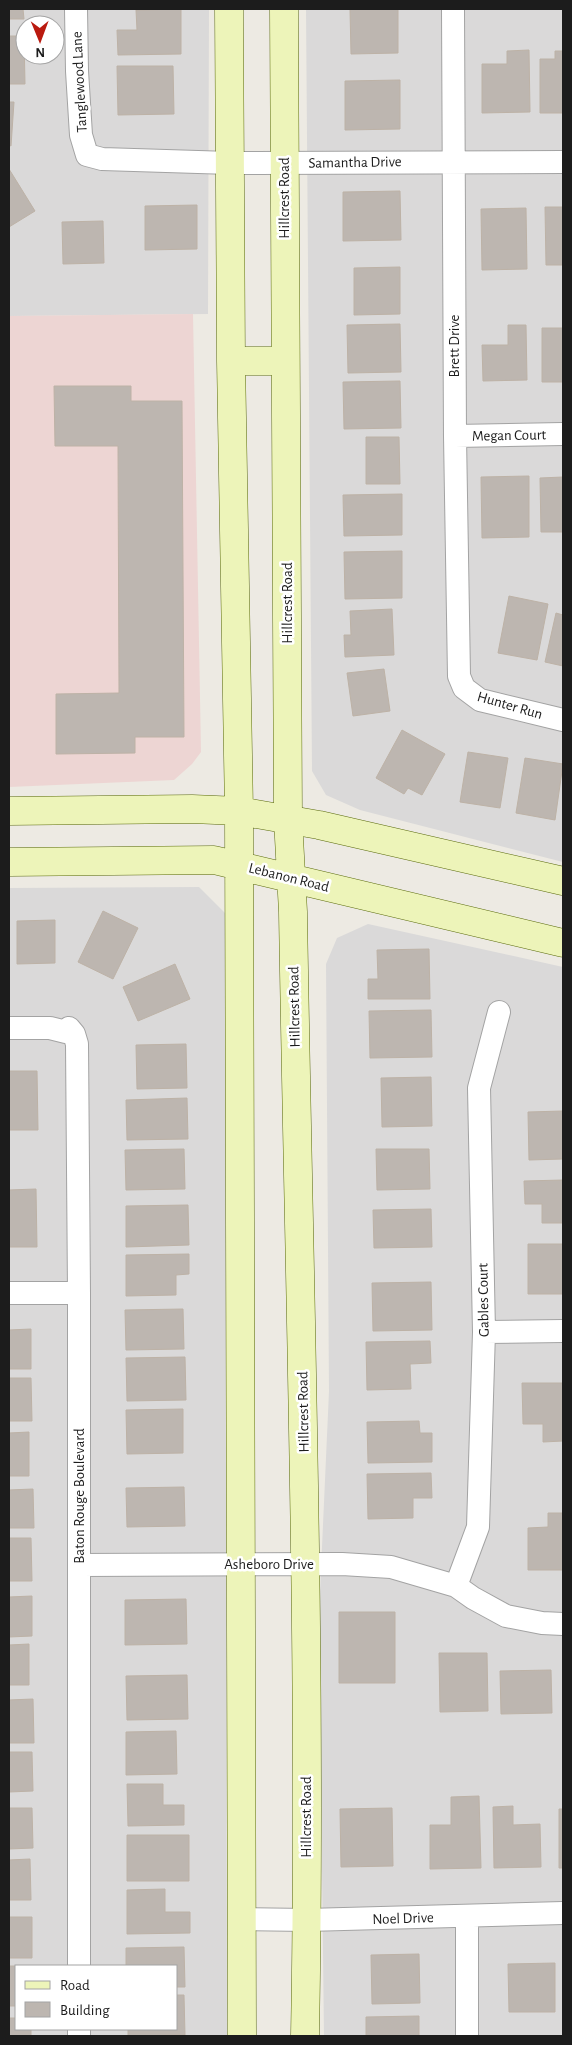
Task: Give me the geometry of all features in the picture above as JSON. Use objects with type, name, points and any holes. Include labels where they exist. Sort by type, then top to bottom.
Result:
[{"type":"main road","points":[[229,9],[231,361],[239,811],[242,2036]]},
{"type":"main road","name":"Hillcrest Road","points":[[284,9],[288,819],[292,879],[305,1564],[307,1920],[305,2036]]},
{"type":"main road","points":[[231,361],[285,361]]},
{"type":"main road","points":[[9,811],[192,809],[239,811],[288,819],[563,881]]},
{"type":"main road","name":"Lebanon Road","points":[[9,862],[214,860],[239,864],[292,879],[563,943]]},
{"type":"street","name":"Tanglewood Lane","points":[[76,9],[81,135],[87,155]]},
{"type":"street","name":"Brett Drive","points":[[453,9],[455,436],[459,676],[461,683]]},
{"type":"street","name":"Samantha Drive","points":[[87,155],[102,159],[230,163],[563,162]]},
{"type":"street","name":"Megan Court","points":[[455,436],[563,434]]},
{"type":"street","name":"Hunter Run","points":[[461,683],[470,694],[480,700],[563,720]]},
{"type":"street","name":"Gables Court","points":[[456,1586],[478,1527],[484,1332],[479,1088],[499,1012]]},
{"type":"street","name":"Baton Rouge Boulevard","points":[[9,1028],[50,1028],[66,1032],[69,1028],[74,1034],[77,1044],[80,1293],[79,1965]]},
{"type":"street","points":[[9,1293],[80,1293]]},
{"type":"street","points":[[484,1332],[563,1332]]},
{"type":"street","name":"Asheboro Drive","points":[[79,1565],[305,1564],[391,1567],[456,1586],[473,1598],[506,1616],[542,1623],[563,1624]]},
{"type":"street","name":"Noel Drive","points":[[242,1919],[307,1920],[563,1914]]},
{"type":"street","points":[[467,1916],[467,2036]]},
{"type":"shaded area","points":[[9,9],[209,9],[208,314],[9,316]]},
{"type":"shaded area","points":[[306,9],[563,9],[563,862],[360,810],[326,795],[312,771]]},
{"type":"shaded area","points":[[193,314],[201,752],[192,764],[174,780],[9,787],[9,316]]},
{"type":"shaded area","points":[[199,887],[225,913],[227,2036],[9,2036],[9,888]]},
{"type":"shaded area","points":[[368,924],[563,967],[563,2036],[324,2036],[319,1614],[329,1391],[326,964],[337,938]]},
{"type":"building","points":[[9,9],[23,9],[24,15],[15,15],[15,19],[9,19]]},
{"type":"building","points":[[181,9],[181,54],[118,55],[117,30],[137,30],[136,10]]},
{"type":"building","points":[[350,9],[398,9],[398,53],[351,54]]},
{"type":"building","points":[[9,36],[15,36],[15,65],[25,65],[25,84],[9,84]]},
{"type":"building","points":[[529,50],[530,112],[482,113],[482,64],[507,64],[507,51]]},
{"type":"building","points":[[555,51],[563,51],[563,113],[540,113],[540,59],[555,59]]},
{"type":"building","points":[[117,66],[173,66],[174,114],[118,115]]},
{"type":"building","points":[[400,80],[400,129],[345,130],[345,81]]},
{"type":"building","points":[[9,102],[14,102],[11,146],[9,145]]},
{"type":"building","points":[[9,169],[35,211],[9,227]]},
{"type":"building","points":[[400,191],[401,240],[343,241],[343,192]]},
{"type":"building","points":[[197,205],[197,249],[145,250],[145,206]]},
{"type":"building","points":[[545,207],[563,207],[563,265],[546,265]]},
{"type":"building","points":[[526,208],[527,269],[482,270],[481,209]]},
{"type":"building","points":[[103,221],[104,263],[63,264],[62,222]]},
{"type":"building","points":[[400,267],[400,314],[354,315],[354,268]]},
{"type":"building","points":[[400,324],[401,372],[348,373],[347,325]]},
{"type":"building","points":[[508,325],[526,325],[527,380],[483,381],[482,345],[508,345]]},
{"type":"building","points":[[542,328],[563,328],[563,382],[542,382]]},
{"type":"building","points":[[400,381],[401,428],[344,429],[343,382]]},
{"type":"building","points":[[54,386],[131,386],[131,401],[182,401],[184,737],[135,737],[135,753],[56,754],[56,694],[119,693],[118,446],[55,446]]},
{"type":"building","points":[[366,437],[399,437],[400,484],[366,484]]},
{"type":"building","points":[[529,476],[529,537],[482,538],[481,477]]},
{"type":"building","points":[[563,477],[563,532],[541,532],[540,478]]},
{"type":"building","points":[[402,494],[402,535],[344,536],[343,495]]},
{"type":"building","points":[[402,551],[402,598],[345,599],[344,552]]},
{"type":"building","points":[[509,596],[548,604],[537,660],[498,653]]},
{"type":"building","points":[[392,609],[394,655],[345,657],[344,635],[351,635],[350,611]]},
{"type":"building","points":[[556,613],[563,615],[563,666],[545,662]]},
{"type":"building","points":[[384,669],[390,711],[353,716],[347,673]]},
{"type":"building","points":[[402,730],[445,754],[422,795],[408,788],[404,794],[376,778]]},
{"type":"building","points":[[468,752],[508,758],[500,808],[460,802]]},
{"type":"building","points":[[525,758],[563,764],[555,820],[516,813]]},
{"type":"building","points":[[103,911],[138,928],[113,979],[78,962]]},
{"type":"building","points":[[55,920],[55,963],[17,964],[17,921]]},
{"type":"building","points":[[429,949],[430,999],[368,999],[368,979],[378,979],[377,950]]},
{"type":"building","points":[[175,964],[190,999],[138,1021],[123,987]]},
{"type":"building","points":[[431,1010],[432,1057],[370,1058],[369,1011]]},
{"type":"building","points":[[186,1044],[187,1088],[137,1089],[136,1045]]},
{"type":"building","points":[[9,1071],[37,1071],[38,1130],[9,1130]]},
{"type":"building","points":[[431,1077],[432,1126],[382,1127],[381,1078]]},
{"type":"building","points":[[187,1098],[188,1139],[127,1140],[126,1100]]},
{"type":"building","points":[[563,1111],[563,1159],[529,1160],[528,1112]]},
{"type":"building","points":[[184,1149],[185,1189],[126,1190],[125,1150]]},
{"type":"building","points":[[376,1149],[429,1149],[430,1189],[377,1190]]},
{"type":"building","points":[[563,1180],[563,1223],[542,1223],[542,1204],[525,1204],[524,1181]]},
{"type":"building","points":[[36,1189],[37,1247],[9,1247],[9,1190]]},
{"type":"building","points":[[188,1205],[189,1245],[126,1247],[126,1206]]},
{"type":"building","points":[[431,1209],[432,1247],[374,1248],[373,1210]]},
{"type":"building","points":[[528,1244],[563,1244],[563,1294],[528,1294]]},
{"type":"building","points":[[189,1254],[189,1274],[176,1275],[176,1295],[126,1296],[126,1255]]},
{"type":"building","points":[[431,1282],[432,1330],[373,1331],[372,1283]]},
{"type":"building","points":[[183,1309],[184,1349],[126,1350],[125,1310]]},
{"type":"building","points":[[31,1329],[31,1369],[9,1369],[9,1330]]},
{"type":"building","points":[[430,1341],[431,1363],[410,1364],[411,1389],[367,1390],[366,1342]]},
{"type":"building","points":[[185,1357],[186,1400],[127,1401],[126,1358]]},
{"type":"building","points":[[9,1378],[31,1378],[32,1421],[9,1421]]},
{"type":"building","points":[[522,1383],[563,1383],[563,1441],[543,1442],[543,1424],[523,1424]]},
{"type":"building","points":[[183,1409],[183,1453],[127,1454],[126,1410]]},
{"type":"building","points":[[419,1421],[420,1433],[432,1433],[432,1462],[368,1463],[367,1422]]},
{"type":"building","points":[[29,1432],[29,1476],[9,1476],[9,1433]]},
{"type":"building","points":[[431,1473],[432,1498],[413,1498],[413,1518],[368,1519],[367,1474]]},
{"type":"building","points":[[184,1487],[185,1526],[127,1527],[126,1488]]},
{"type":"building","points":[[33,1489],[34,1528],[9,1528],[9,1490]]},
{"type":"building","points":[[548,1513],[563,1513],[563,1570],[528,1570],[528,1528],[548,1527]]},
{"type":"building","points":[[9,1538],[31,1538],[32,1581],[9,1581]]},
{"type":"building","points":[[32,1596],[32,1636],[9,1637],[9,1597]]},
{"type":"building","points":[[186,1599],[187,1644],[125,1645],[125,1600]]},
{"type":"building","points":[[339,1612],[395,1612],[395,1683],[339,1683]]},
{"type":"building","points":[[29,1644],[29,1685],[9,1685],[9,1645]]},
{"type":"building","points":[[439,1653],[487,1653],[488,1711],[440,1712]]},
{"type":"building","points":[[551,1670],[552,1713],[501,1714],[500,1671]]},
{"type":"building","points":[[187,1675],[188,1719],[127,1720],[126,1676]]},
{"type":"building","points":[[33,1699],[34,1743],[9,1743],[9,1700]]},
{"type":"building","points":[[176,1731],[177,1774],[126,1775],[126,1732]]},
{"type":"building","points":[[9,1752],[32,1752],[33,1791],[9,1792]]},
{"type":"building","points":[[127,1784],[163,1784],[163,1805],[184,1805],[184,1825],[128,1826]]},
{"type":"building","points":[[479,1796],[481,1868],[430,1869],[430,1825],[451,1825],[451,1797]]},
{"type":"building","points":[[513,1806],[513,1825],[540,1824],[541,1867],[494,1868],[493,1807]]},
{"type":"building","points":[[9,1808],[32,1808],[33,1848],[9,1849]]},
{"type":"building","points":[[392,1808],[393,1866],[341,1867],[340,1809]]},
{"type":"building","points":[[559,1809],[563,1809],[563,1868],[559,1868]]},
{"type":"building","points":[[127,1835],[189,1835],[189,1881],[127,1881]]},
{"type":"building","points":[[30,1859],[31,1900],[9,1900],[9,1860]]},
{"type":"building","points":[[165,1889],[165,1912],[190,1912],[190,1933],[127,1934],[127,1890]]},
{"type":"building","points":[[9,1917],[32,1917],[32,1958],[9,1958]]},
{"type":"building","points":[[184,1947],[185,1987],[178,1987],[178,1965],[126,1965],[126,1948]]},
{"type":"building","points":[[419,1954],[420,2003],[372,2004],[371,1955]]},
{"type":"building","points":[[555,1963],[555,2012],[509,2012],[508,1964]]},
{"type":"building","points":[[9,1966],[15,1966],[15,2006],[9,2006]]},
{"type":"building","points":[[178,1995],[184,1995],[185,2035],[128,2036],[128,2030],[178,2030]]},
{"type":"building","points":[[419,2016],[419,2036],[366,2036],[366,2017]]},
{"type":"building","points":[[9,2018],[15,2018],[15,2030],[31,2030],[31,2036],[9,2036]]}]
